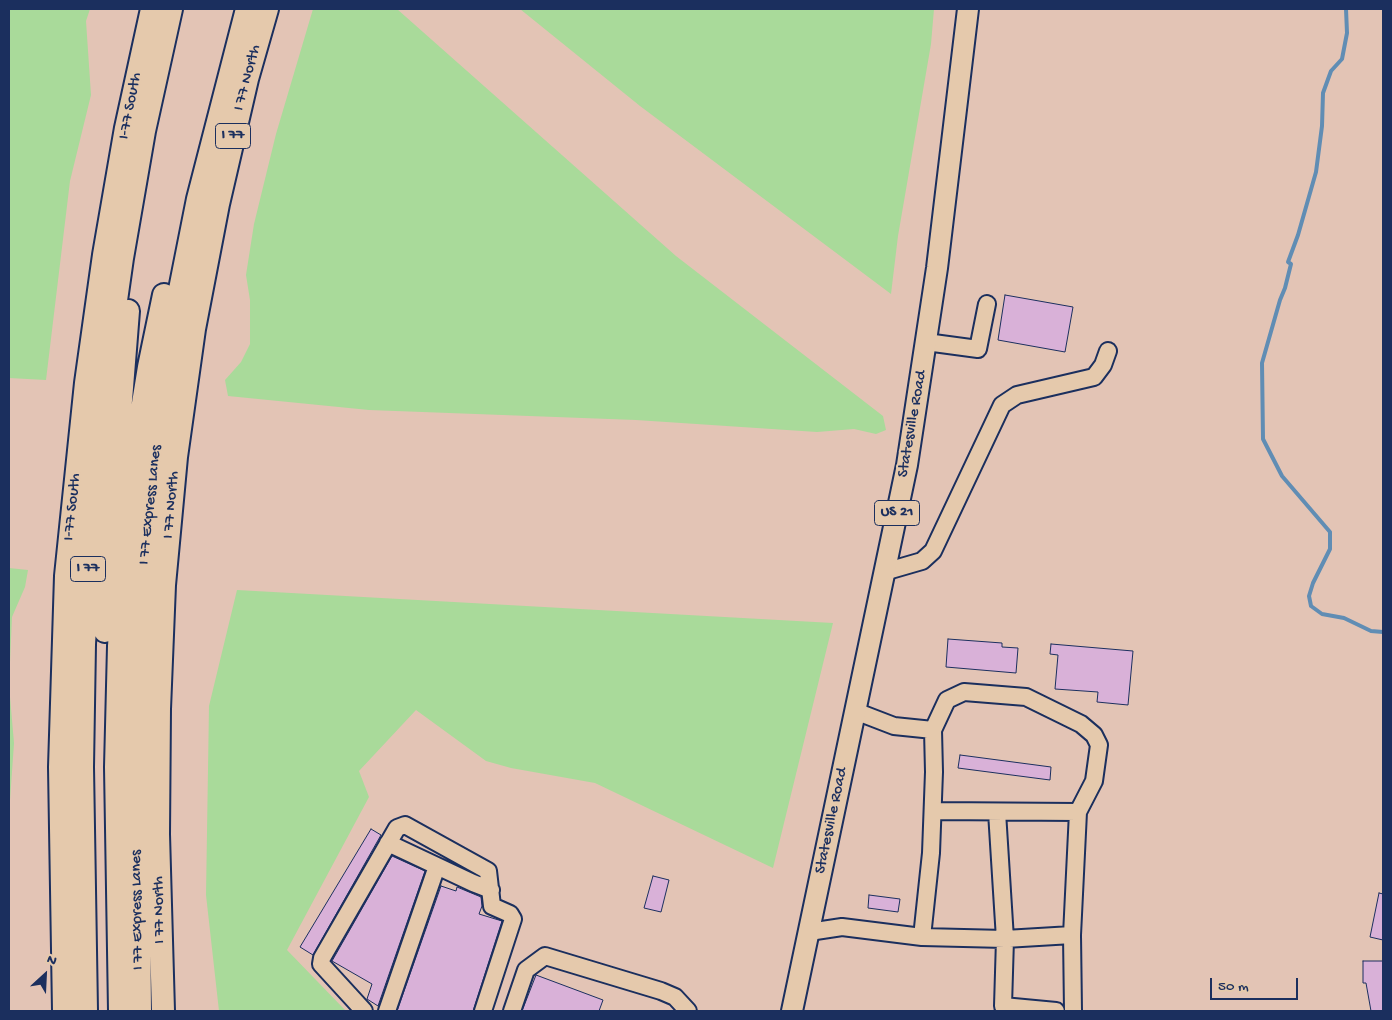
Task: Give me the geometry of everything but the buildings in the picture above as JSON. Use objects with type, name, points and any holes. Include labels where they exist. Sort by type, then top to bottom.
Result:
[{"type":"highway","name":"I-77 South","points":[[64,1011],[60,767],[66,576],[86,383],[104,255],[126,128],[152,9]]},
{"type":"highway","name":"I 77","points":[[86,1011],[82,767],[84,644],[92,514],[112,321],[144,131],[171,9]]},
{"type":"highway","name":"I 77 Express Lanes","points":[[119,1008],[136,748],[139,647],[148,519],[173,325],[212,136],[247,9]]},
{"type":"highway","name":"I 77 North","points":[[163,1011],[158,719],[164,584],[175,466],[194,329],[218,204],[247,79],[267,9]]},
{"type":"highway","points":[[119,1008],[101,767],[104,645],[112,506],[144,131]]},
{"type":"main road","name":"Statesville Road","points":[[792,1011],[906,465],[937,268],[968,9]]},
{"type":"lane","points":[[926,342],[978,349],[987,304]]},
{"type":"lane","points":[[884,572],[922,561],[933,551],[1002,405],[1017,395],[1094,377],[1103,365],[1108,351]]},
{"type":"lane","points":[[922,937],[929,886],[933,811],[933,730],[946,700],[964,692],[1026,697],[1081,724],[1094,735],[1099,745],[1094,781],[1078,812],[1072,935],[1073,1011]]},
{"type":"lane","points":[[855,711],[894,726],[933,730]]},
{"type":"lane","points":[[933,811],[1078,812]]},
{"type":"lane","points":[[997,812],[1005,939],[1003,1006],[1056,1011]]},
{"type":"lane","points":[[364,1011],[321,964],[322,958],[397,828],[405,825],[488,871],[492,906],[510,914],[514,919],[483,1011]]},
{"type":"lane","points":[[388,843],[491,890]]},
{"type":"lane","points":[[387,1011],[437,866]]},
{"type":"lane","points":[[809,932],[842,927],[922,937],[1005,939],[1072,935]]},
{"type":"lane","points":[[512,1011],[526,970],[545,956],[661,990],[675,997],[688,1011]]},
{"type":"green space","points":[[9,9],[90,9],[86,21],[91,95],[70,181],[46,380],[9,378]]},
{"type":"green space","points":[[313,9],[397,9],[676,256],[883,416],[886,430],[876,434],[854,429],[817,432],[636,420],[369,410],[228,396],[225,380],[241,362],[250,344],[250,300],[246,275],[254,224],[276,134]]},
{"type":"green space","points":[[520,9],[934,9],[931,44],[898,236],[891,294],[640,106]]},
{"type":"green space","points":[[9,568],[28,570],[25,587],[12,617],[9,685]]},
{"type":"green space","points":[[237,590],[833,623],[773,868],[595,783],[511,768],[486,761],[416,710],[359,771],[369,797],[287,950],[346,1011],[219,1011],[206,895],[209,706]]},
{"type":"green space","points":[[9,685],[14,743],[9,815]]},
{"type":"waterway","points":[[1346,9],[1347,33],[1342,59],[1331,71],[1323,93],[1322,126],[1316,172],[1298,235],[1288,262],[1291,264],[1285,288],[1262,363],[1263,439],[1282,476],[1330,532],[1330,549],[1313,583],[1309,596],[1311,606],[1322,614],[1344,618],[1371,631],[1383,632]]}]
